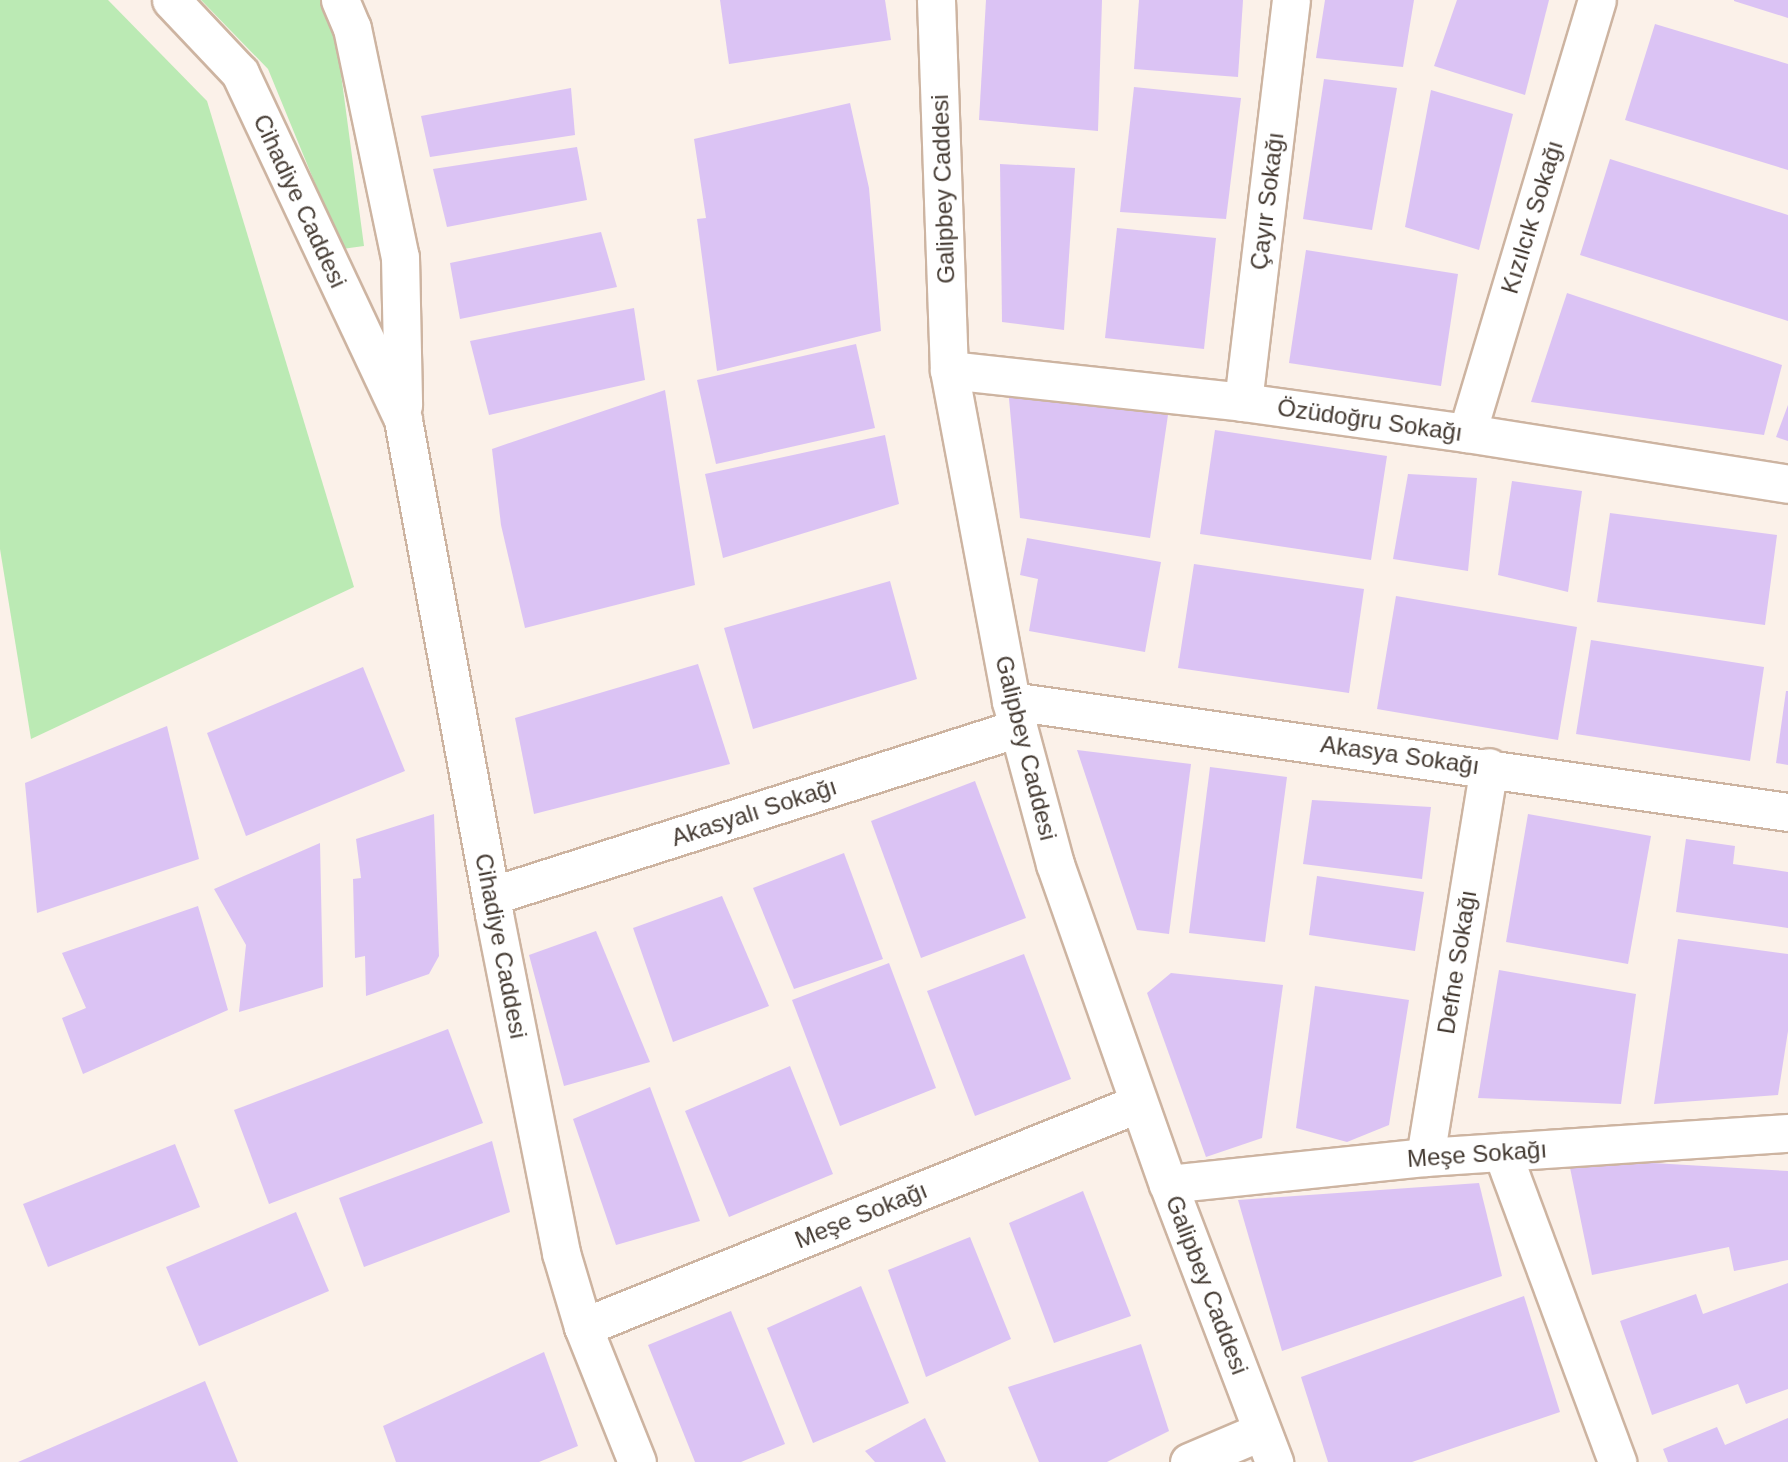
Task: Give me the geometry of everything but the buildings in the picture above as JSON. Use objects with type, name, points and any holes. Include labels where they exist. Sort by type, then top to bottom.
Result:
[{"type":"street","name":"Cihadiye Caddesi","points":[[171,0],[240,73],[403,420]]},
{"type":"street","name":"Cihadiye Caddesi","points":[[340,0],[352,28],[400,257],[403,420],[491,896],[561,1253],[583,1327],[637,1462]]},
{"type":"street","name":"Galipbey Caddesi","points":[[936,0],[949,370],[1015,714],[1055,864],[1168,1184],[1268,1446]]},
{"type":"street","name":"Çayır Sokağı","points":[[1243,402],[1291,0]]},
{"type":"street","name":"Kızılcık Sokağı","points":[[1467,433],[1597,0]]},
{"type":"street","name":"Özüdoğru Sokağı","points":[[949,370],[1243,402],[1467,433],[1788,484]]},
{"type":"street","name":"Akasya Sokağı","points":[[1015,714],[1489,767],[1788,812]]},
{"type":"street","name":"Akasyalı Sokağı","points":[[491,896],[1015,714]]},
{"type":"street","name":"Defne Sokağı","points":[[1425,1157],[1489,767]]},
{"type":"street","name":"Meşe Sokağı","points":[[583,1327],[1139,1103]]},
{"type":"street","name":"Meşe Sokağı","points":[[1168,1184],[1425,1157],[1788,1133]]},
{"type":"street","points":[[1502,1152],[1617,1462]]},
{"type":"street","points":[[1188,1462],[1268,1446]]},
{"type":"green space","points":[[0,0],[108,0],[207,101],[354,587],[31,739],[0,549]]},
{"type":"green space","points":[[201,0],[322,0],[335,29],[364,246],[342,249],[268,69]]}]
